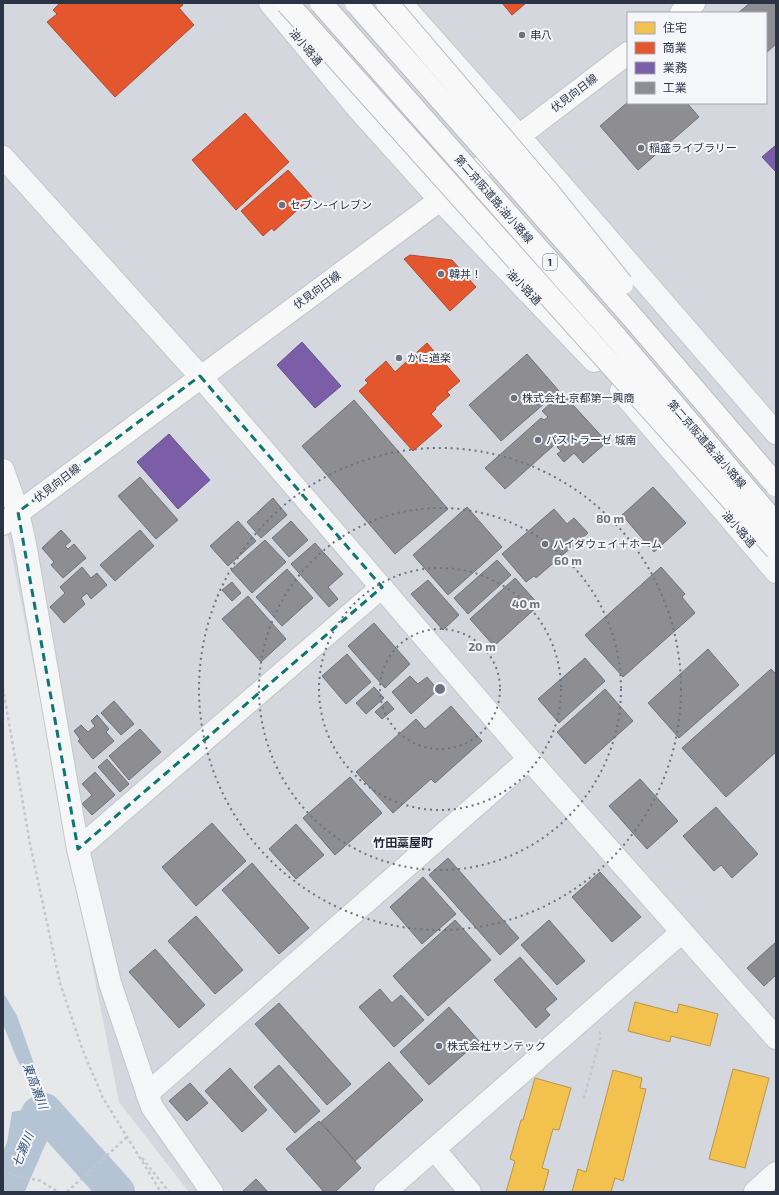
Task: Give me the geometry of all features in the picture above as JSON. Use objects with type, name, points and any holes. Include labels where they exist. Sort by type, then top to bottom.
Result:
[{"type":"main road","points":[[287,3],[776,549]]},
{"type":"main road","name":"第二京阪道路;油小路線","points":[[321,3],[615,336],[776,524]]},
{"type":"main road","name":"1","points":[[356,3],[629,313],[776,485]]},
{"type":"main road","points":[[387,3],[550,194],[644,311],[776,462]]},
{"type":"main road","points":[[681,12],[694,3]]},
{"type":"main road","name":"伏見向日線","points":[[11,518],[200,376],[440,200],[519,136],[627,54]]},
{"type":"street","name":"油小路通","points":[[270,3],[359,110],[440,200],[602,370],[776,572]]},
{"type":"street","points":[[401,3],[519,136],[776,433]]},
{"type":"street","points":[[3,157],[200,376],[529,758],[776,1038]]},
{"type":"street","points":[[3,470],[11,518],[26,544],[78,849],[110,983],[152,1107],[212,1192]]},
{"type":"street","points":[[78,849],[382,587]]},
{"type":"street","points":[[147,1094],[529,758]]},
{"type":"street","points":[[385,1192],[682,932]]},
{"type":"street","points":[[434,1149],[470,1192]]},
{"type":"street","points":[[755,1192],[776,1173]]},
{"type":"path","points":[[3,688],[30,844],[60,983],[83,1051],[104,1098],[161,1192]]},
{"type":"path","points":[[584,1098],[601,1035],[586,1016]]},
{"type":"path","points":[[67,1192],[127,1137]]},
{"type":"path","points":[[133,1147],[169,1192]]},
{"type":"path","points":[[3,1172],[40,1181],[58,1192]]},
{"type":"highlighted area","points":[[200,376],[382,587],[78,849],[18,512]]},
{"type":"shaded area","points":[[3,3],[776,3],[776,1192],[189,1192],[119,1102],[3,510]]},
{"type":"water","points":[[3,992],[17,1016],[43,1089],[53,1106],[81,1137],[81,1146],[71,1152],[60,1145],[51,1136],[41,1132],[37,1134],[32,1161],[5,1155],[12,1112],[27,1109],[36,1097],[16,1057],[3,1024]]},
{"type":"building: 住宅","points":[[635,1002],[677,1013],[679,1004],[718,1014],[710,1046],[671,1036],[670,1042],[628,1031]]},
{"type":"building: 住宅","points":[[733,1069],[769,1078],[745,1168],[709,1159]]},
{"type":"building: 住宅","points":[[613,1070],[642,1078],[640,1088],[646,1089],[623,1181],[615,1178],[611,1192],[572,1192],[578,1169],[586,1172]]},
{"type":"building: 住宅","points":[[535,1078],[571,1088],[559,1130],[553,1129],[542,1168],[549,1170],[543,1192],[506,1192],[515,1161],[510,1159]]},
{"type":"building: 商業","points":[[60,3],[181,3],[183,5],[179,8],[194,25],[115,97],[47,22],[57,14],[53,10]]},
{"type":"building: 商業","points":[[502,3],[526,3],[512,15]]},
{"type":"building: 商業","points":[[245,113],[289,162],[236,210],[192,160]]},
{"type":"building: 商業","points":[[288,170],[312,197],[274,231],[272,228],[263,236],[241,211]]},
{"type":"building: 商業","name":"韓丼！","points":[[410,255],[452,260],[476,287],[450,311],[404,259]]},
{"type":"building: 商業","points":[[427,343],[460,381],[447,392],[450,395],[435,408],[436,409],[431,414],[442,426],[413,451],[359,391],[368,383],[365,380],[386,361],[395,372]]},
{"type":"building: 業務","points":[[776,145],[776,172],[762,157]]},
{"type":"building: 業務","points":[[302,342],[341,386],[315,408],[277,365]]},
{"type":"building: 業務","points":[[169,434],[210,480],[178,509],[137,462]]},
{"type":"building: 工業","points":[[750,3],[776,3],[776,44],[767,52],[767,12],[739,12]]},
{"type":"building: 工業","name":"稲盛ライブラリー","points":[[627,103],[688,104],[699,117],[638,170],[600,126]]},
{"type":"building: 工業","name":"株式会社 京都第一興商","points":[[527,354],[559,391],[501,441],[469,405]]},
{"type":"building: 工業","name":"パストラーゼ 城南","points":[[562,393],[607,442],[583,463],[574,453],[564,462],[557,454],[561,451],[557,447],[563,441],[561,439],[505,489],[485,468],[541,418],[544,420],[548,417],[542,411]]},
{"type":"building: 工業","points":[[354,400],[448,509],[395,554],[302,446]]},
{"type":"building: 工業","points":[[140,477],[178,520],[156,539],[118,496]]},
{"type":"building: 工業","points":[[653,487],[686,523],[654,552],[622,515]]},
{"type":"building: 工業","points":[[273,498],[287,515],[261,538],[247,522]]},
{"type":"building: 工業","points":[[467,507],[502,547],[448,595],[413,555]]},
{"type":"building: 工業","name":"ハイダウェイ＋ホーム","points":[[554,509],[567,524],[574,518],[588,533],[536,578],[534,576],[526,582],[502,554]]},
{"type":"building: 工業","points":[[238,521],[256,541],[228,566],[210,546]]},
{"type":"building: 工業","points":[[291,521],[308,540],[289,557],[272,538]]},
{"type":"building: 工業","points":[[61,530],[71,541],[65,546],[68,549],[74,544],[86,558],[63,578],[51,565],[54,562],[42,548]]},
{"type":"building: 工業","points":[[140,530],[154,546],[115,581],[100,565]]},
{"type":"building: 工業","points":[[265,540],[286,562],[252,593],[231,570]]},
{"type":"building: 工業","points":[[315,543],[343,574],[328,587],[338,599],[329,607],[291,564]]},
{"type":"building: 工業","points":[[497,560],[511,575],[468,614],[454,598]]},
{"type":"building: 工業","points":[[82,567],[91,578],[97,573],[107,585],[91,599],[87,593],[81,598],[85,604],[64,623],[50,607],[65,593],[60,587]]},
{"type":"building: 工業","points":[[661,567],[685,594],[682,597],[695,613],[623,677],[585,635]]},
{"type":"building: 工業","points":[[287,569],[313,598],[282,626],[256,597]]},
{"type":"building: 工業","points":[[515,578],[539,605],[494,646],[470,619]]},
{"type":"building: 工業","points":[[428,580],[459,615],[443,630],[411,594]]},
{"type":"building: 工業","points":[[232,582],[241,593],[232,601],[222,590]]},
{"type":"building: 工業","points":[[248,596],[286,639],[261,662],[222,619]]},
{"type":"building: 工業","points":[[374,623],[410,664],[385,688],[348,646]]},
{"type":"building: 工業","points":[[708,649],[739,685],[679,738],[648,703]]},
{"type":"building: 工業","points":[[347,654],[371,682],[346,704],[322,676]]},
{"type":"building: 工業","points":[[585,658],[605,681],[559,723],[538,699]]},
{"type":"building: 工業","points":[[771,669],[776,674],[776,752],[726,797],[682,748]]},
{"type":"building: 工業","points":[[410,676],[418,684],[427,677],[438,690],[411,714],[392,692]]},
{"type":"building: 工業","points":[[374,687],[384,698],[366,714],[356,703]]},
{"type":"building: 工業","points":[[605,689],[633,721],[585,764],[557,732]]},
{"type":"building: 工業","points":[[114,701],[134,724],[121,735],[101,713]]},
{"type":"building: 工業","points":[[387,701],[394,709],[382,719],[375,712]]},
{"type":"building: 工業","points":[[451,706],[482,741],[435,783],[431,779],[393,813],[356,772],[416,719],[425,729]]},
{"type":"building: 工業","points":[[97,715],[109,729],[106,732],[114,741],[93,759],[78,741],[80,739],[74,731],[81,725],[88,732],[95,726],[91,721]]},
{"type":"building: 工業","points":[[140,729],[161,752],[129,780],[109,756]]},
{"type":"building: 工業","points":[[107,759],[129,784],[120,792],[98,767]]},
{"type":"building: 工業","points":[[95,772],[115,795],[92,815],[82,804],[92,795],[82,784]]},
{"type":"building: 工業","points":[[350,777],[382,813],[335,855],[303,818]]},
{"type":"building: 工業","points":[[640,779],[678,821],[647,849],[609,806]]},
{"type":"building: 工業","points":[[716,807],[758,854],[732,878],[721,865],[714,871],[683,836]]},
{"type":"building: 工業","points":[[212,823],[246,861],[196,906],[162,867]]},
{"type":"building: 工業","points":[[296,824],[324,855],[296,879],[269,849]]},
{"type":"building: 工業","points":[[448,858],[519,938],[500,955],[429,875]]},
{"type":"building: 工業","points":[[252,863],[309,928],[279,954],[222,890]]},
{"type":"building: 工業","points":[[600,872],[641,917],[612,942],[572,897]]},
{"type":"building: 工業","points":[[423,877],[456,914],[422,944],[390,907]]},
{"type":"building: 工業","points":[[196,916],[243,970],[215,994],[168,941]]},
{"type":"building: 工業","points":[[455,920],[491,960],[428,1016],[393,976]]},
{"type":"building: 工業","points":[[549,920],[585,961],[557,985],[521,945]]},
{"type":"building: 工業","points":[[776,942],[776,975],[764,986],[747,968]]},
{"type":"building: 工業","points":[[155,949],[205,1005],[179,1028],[129,972]]},
{"type":"building: 工業","points":[[520,957],[557,999],[545,1009],[550,1015],[536,1028],[494,980]]},
{"type":"building: 工業","points":[[380,989],[392,1003],[401,995],[424,1020],[394,1047],[359,1007]]},
{"type":"building: 工業","points":[[279,1003],[351,1084],[327,1105],[255,1024]]},
{"type":"building: 工業","name":"株式会社サンテック","points":[[449,1007],[479,1041],[429,1085],[400,1052]]},
{"type":"building: 工業","points":[[389,1062],[423,1100],[355,1161],[321,1122]]},
{"type":"building: 工業","points":[[279,1065],[320,1111],[295,1133],[254,1087]]},
{"type":"building: 工業","points":[[230,1068],[267,1110],[242,1132],[205,1091]]},
{"type":"building: 工業","points":[[190,1083],[208,1103],[187,1121],[169,1101]]},
{"type":"building: 工業","points":[[319,1121],[361,1168],[335,1192],[324,1192],[286,1149]]},
{"type":"building: 工業","points":[[256,1179],[268,1192],[242,1192]]},
{"type":"waterway","name":"東高瀬川","points":[[44,1111],[117,1192]]},
{"type":"waterway","name":"七瀬川","points":[[5,1192],[39,1114]]},
{"type":"place","name":"串八","points":[[522,35]]},
{"type":"place","name":"稲盛ライブラリー","points":[[641,148]]},
{"type":"place","name":"セブン-イレブン","points":[[282,205]]},
{"type":"place","name":"韓丼！","points":[[441,274]]},
{"type":"place","name":"かに道楽","points":[[399,358]]},
{"type":"place","name":"株式会社 京都第一興商","points":[[514,398]]},
{"type":"place","name":"パストラーゼ 城南","points":[[538,440]]},
{"type":"place","name":"ハイダウェイ＋ホーム","points":[[545,544]]},
{"type":"place","name":"株式会社サンテック","points":[[439,1046]]},
{"type":"district","name":"竹田藁屋町","points":[[403,843]]}]
